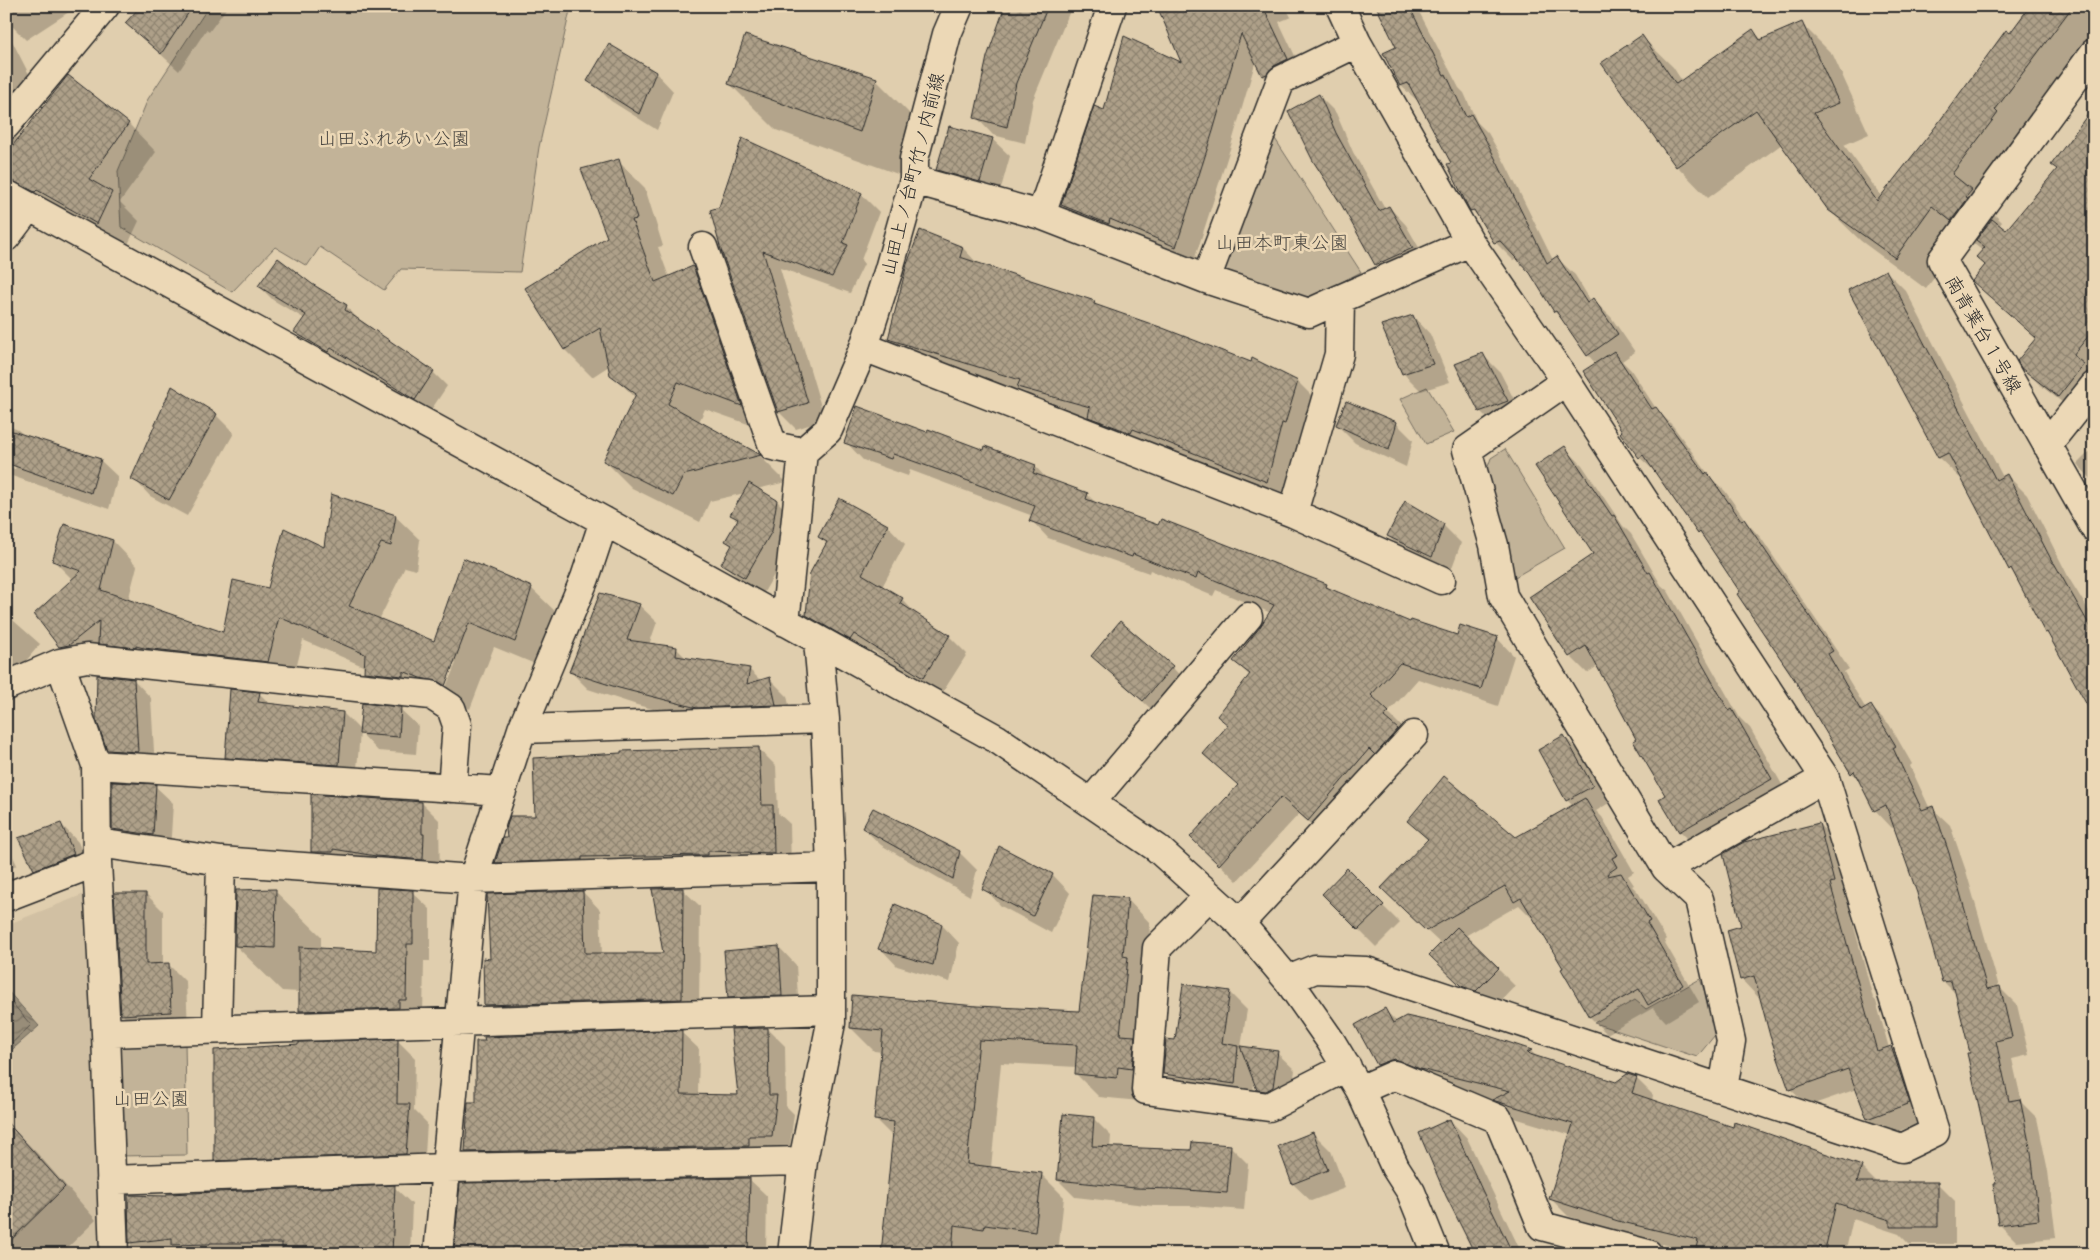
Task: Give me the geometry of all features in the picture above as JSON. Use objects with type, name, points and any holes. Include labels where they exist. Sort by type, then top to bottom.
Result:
[{"type":"street","points":[[6,125],[105,6]]},
{"type":"street","name":"山田上ノ台町竹ノ内前線","points":[[803,452],[828,430],[864,347],[889,269],[914,180],[914,159],[947,34],[959,6]]},
{"type":"street","points":[[1041,215],[1112,6]]},
{"type":"street","points":[[1288,980],[1315,970],[1366,971],[1902,1148],[1935,1132],[1825,778],[1566,381],[1470,242],[1357,43],[1340,6]]},
{"type":"street","points":[[1206,279],[1280,80],[1357,43]]},
{"type":"street","name":"南青葉台１号線","points":[[2094,53],[1942,260],[2094,527]]},
{"type":"street","points":[[914,180],[1041,215],[1206,279],[1309,313],[1470,242]]},
{"type":"street","points":[[6,237],[17,201],[604,521],[997,739],[1157,848],[1240,923],[1288,980],[1330,1040],[1354,1079],[1395,1168],[1411,1192],[1436,1254]]},
{"type":"street","points":[[703,247],[772,446],[803,452],[785,622]]},
{"type":"street","points":[[1293,513],[1339,354],[1340,299]]},
{"type":"street","points":[[864,347],[1293,513],[1441,580]]},
{"type":"street","points":[[1566,381],[1467,450],[1494,545],[1503,596],[1666,868],[1699,899],[1731,1041],[1724,1089]]},
{"type":"street","points":[[2047,445],[2094,386]]},
{"type":"street","points":[[438,1254],[473,879],[522,729],[585,578],[604,521]]},
{"type":"street","points":[[1091,802],[1248,617]]},
{"type":"street","points":[[792,1254],[803,1161],[830,1024],[831,1010],[831,867],[825,719],[818,641]]},
{"type":"street","points":[[6,686],[60,663],[87,658],[431,695],[451,708],[457,725],[452,788]]},
{"type":"street","points":[[60,663],[96,765],[114,1254]]},
{"type":"street","points":[[522,729],[825,719]]},
{"type":"street","points":[[1240,923],[1414,734]]},
{"type":"street","points":[[96,765],[502,791]]},
{"type":"street","points":[[1666,868],[1825,778]]},
{"type":"street","points":[[6,896],[98,852],[473,879],[831,867]]},
{"type":"street","points":[[217,1029],[221,861]]},
{"type":"street","points":[[1209,896],[1156,948],[1146,1090],[1269,1108],[1354,1079],[1394,1075],[1498,1119],[1542,1226],[1648,1254]]},
{"type":"street","points":[[106,1032],[831,1010]]},
{"type":"street","points":[[111,1180],[446,1168],[803,1161]]},
{"type":"shaded area","points":[[92,891],[104,1254],[6,1254],[6,925]]},
{"type":"green space","name":"山田ふれあい公園","points":[[209,6],[571,6],[539,147],[520,272],[401,269],[384,290],[320,247],[307,266],[275,247],[232,292],[121,227],[118,171],[148,99]]},
{"type":"green space","name":"山田本町東公園","points":[[1270,131],[1361,272],[1301,303],[1217,271]]},
{"type":"green space","points":[[1427,387],[1454,432],[1426,444],[1400,399]]},
{"type":"green space","points":[[1505,449],[1565,548],[1515,577],[1482,484],[1491,458]]},
{"type":"green space","points":[[1700,979],[1719,1030],[1697,1057],[1594,1023],[1635,1000],[1646,1009]]},
{"type":"green space","name":"山田公園","points":[[115,1041],[185,1041],[187,1155],[116,1156]]},
{"type":"water","points":[[6,989],[39,1026],[6,1055]]},
{"type":"building","points":[[141,6],[193,6],[161,54],[125,23]]},
{"type":"building","points":[[1005,6],[1048,6],[1016,83],[1007,127],[974,118],[987,57]]},
{"type":"building","points":[[1157,6],[1263,6],[1288,59],[1274,66],[1267,74],[1262,76],[1241,34],[1213,131],[1176,247],[1110,219],[1109,224],[1061,205],[1094,106],[1104,110],[1124,36],[1181,62]]},
{"type":"building","points":[[1376,6],[1409,6],[1444,75],[1446,74],[1466,117],[1471,114],[1488,144],[1547,263],[1557,256],[1587,303],[1593,298],[1618,334],[1587,356],[1556,311],[1554,312],[1530,273],[1500,241],[1494,243],[1474,210],[1470,211],[1447,164],[1451,163],[1408,83],[1400,86],[1383,53],[1396,47]]},
{"type":"building","points":[[2030,6],[2073,6],[1995,110],[1998,113],[1952,174],[1972,190],[1966,197],[1968,198],[1951,221],[1932,206],[1895,258],[1828,210],[1756,110],[1676,167],[1601,63],[1642,35],[1676,84],[1753,29],[1760,40],[1802,22],[1839,103],[1814,113],[1877,201],[1936,126],[2006,30],[2010,33]]},
{"type":"building","points":[[745,35],[877,78],[860,132],[728,84]]},
{"type":"building","points":[[609,44],[656,72],[639,114],[587,81]]},
{"type":"building","points":[[68,75],[129,123],[89,179],[112,192],[97,224],[37,190],[35,192],[6,178],[6,154]]},
{"type":"building","points":[[1319,94],[1336,133],[1379,211],[1389,206],[1413,248],[1375,265],[1341,204],[1313,161],[1288,111]]},
{"type":"building","points":[[2094,106],[2094,329],[2073,355],[2084,364],[2058,397],[2021,368],[2017,361],[2036,338],[1972,281],[1985,265],[1976,257],[1985,247],[1976,240],[1992,219],[2006,230],[2057,169],[2051,165]]},
{"type":"building","points":[[949,126],[993,138],[980,182],[936,170]]},
{"type":"building","points":[[742,138],[862,193],[843,243],[848,245],[832,277],[763,251],[808,403],[778,412],[721,250],[710,210],[719,207]]},
{"type":"building","points":[[619,159],[637,219],[632,220],[655,282],[693,266],[742,406],[678,382],[668,404],[761,455],[684,475],[673,496],[603,461],[636,394],[610,375],[600,328],[564,350],[525,288],[607,237],[581,169]]},
{"type":"building","points":[[920,230],[963,247],[960,257],[1095,301],[1094,304],[1251,362],[1252,358],[1298,381],[1285,424],[1282,423],[1267,482],[1133,429],[1131,433],[1088,417],[1090,407],[1017,387],[1020,380],[888,339],[907,264]]},
{"type":"building","points":[[278,258],[312,284],[347,305],[345,310],[434,371],[415,400],[331,348],[328,352],[294,332],[306,315],[258,286]]},
{"type":"building","points":[[1886,270],[1996,480],[2007,474],[2053,563],[2094,633],[2094,718],[2047,632],[2045,633],[2011,568],[2009,570],[1948,453],[1938,458],[1848,290]]},
{"type":"building","points":[[1413,315],[1433,364],[1402,374],[1381,325]]},
{"type":"building","points":[[1614,351],[1652,409],[1656,407],[1705,474],[1707,472],[1741,520],[1744,519],[1833,651],[1828,654],[1861,711],[1871,705],[1896,746],[1893,748],[1922,810],[1933,806],[1949,853],[1987,989],[2000,986],[2012,1037],[1996,1041],[2009,1101],[2020,1099],[2031,1152],[2039,1220],[1998,1225],[1993,1183],[1996,1183],[1967,1053],[1970,1053],[1954,988],[1951,981],[1942,982],[1917,893],[1886,805],[1874,811],[1854,771],[1851,774],[1791,674],[1737,594],[1740,592],[1700,532],[1698,534],[1643,455],[1639,458],[1620,433],[1622,431],[1583,371]]},
{"type":"building","points":[[1483,353],[1508,401],[1479,412],[1455,364]]},
{"type":"building","points":[[172,386],[217,414],[169,500],[131,479]]},
{"type":"building","points":[[1346,401],[1397,422],[1389,450],[1336,425]]},
{"type":"building","points":[[857,406],[927,432],[928,429],[984,450],[985,446],[1036,465],[1033,473],[1088,493],[1086,499],[1158,525],[1161,519],[1327,584],[1326,587],[1410,622],[1411,620],[1457,635],[1460,625],[1498,637],[1481,689],[1400,663],[1371,695],[1389,712],[1384,717],[1398,729],[1375,755],[1369,749],[1308,821],[1281,797],[1219,865],[1190,837],[1238,785],[1203,754],[1228,725],[1217,716],[1250,674],[1233,661],[1260,627],[1274,605],[1198,573],[1196,579],[1133,554],[1132,557],[1029,521],[1035,506],[893,454],[891,459],[844,443]]},
{"type":"building","points":[[6,429],[101,459],[91,493],[6,463]]},
{"type":"building","points":[[1565,446],[1612,516],[1614,515],[1648,573],[1650,572],[1729,711],[1732,709],[1772,779],[1679,832],[1659,799],[1665,795],[1633,741],[1636,739],[1586,646],[1569,657],[1529,597],[1593,554],[1535,466]]},
{"type":"building","points":[[749,483],[777,500],[772,531],[745,578],[721,564],[732,545],[725,541],[738,519],[730,515]]},
{"type":"building","points":[[331,494],[396,515],[391,546],[381,543],[349,606],[434,641],[463,558],[532,587],[515,642],[469,623],[445,686],[439,682],[420,678],[403,671],[403,676],[364,672],[365,654],[279,617],[268,662],[136,646],[136,648],[98,644],[99,621],[69,645],[59,647],[34,614],[81,571],[52,561],[64,524],[113,540],[101,590],[223,632],[233,580],[268,588],[284,528],[324,547]]},
{"type":"building","points":[[839,498],[888,525],[862,574],[903,598],[900,603],[950,635],[923,678],[854,634],[850,640],[806,615],[810,573],[827,542],[818,537]]},
{"type":"building","points":[[1405,501],[1444,524],[1432,557],[1387,536]]},
{"type":"building","points":[[600,593],[640,604],[627,640],[677,647],[676,656],[750,668],[747,684],[770,677],[776,705],[697,708],[619,688],[569,672]]},
{"type":"building","points":[[1120,621],[1173,666],[1143,701],[1091,656]]},
{"type":"building","points":[[97,675],[134,679],[138,752],[107,750],[96,719]]},
{"type":"building","points":[[230,689],[260,692],[258,702],[343,712],[339,765],[225,758]]},
{"type":"building","points":[[362,703],[401,707],[399,737],[359,734]]},
{"type":"building","points":[[1564,735],[1593,786],[1566,801],[1538,750]]},
{"type":"building","points":[[759,747],[762,805],[773,805],[774,853],[708,851],[708,855],[582,857],[582,860],[495,863],[503,838],[507,838],[506,829],[510,816],[535,816],[533,758],[621,753],[621,751]]},
{"type":"building","points":[[1444,776],[1516,837],[1585,798],[1618,855],[1612,858],[1617,867],[1607,874],[1608,876],[1621,873],[1650,921],[1647,923],[1683,985],[1648,1005],[1639,989],[1589,1017],[1561,969],[1563,968],[1521,898],[1514,902],[1505,886],[1426,931],[1381,888],[1428,839],[1407,821]]},
{"type":"building","points":[[112,782],[156,784],[153,835],[112,829]]},
{"type":"building","points":[[311,794],[422,802],[423,860],[376,856],[333,849],[333,852],[311,852]]},
{"type":"building","points":[[873,808],[960,851],[953,879],[862,828]]},
{"type":"building","points":[[61,823],[74,854],[34,870],[18,838]]},
{"type":"building","points":[[1819,823],[1834,882],[1830,883],[1877,1051],[1891,1046],[1910,1103],[1867,1119],[1848,1069],[1789,1090],[1770,1036],[1754,976],[1740,980],[1727,930],[1741,926],[1723,854],[1744,842]]},
{"type":"building","points":[[999,846],[1053,874],[1033,916],[982,889]]},
{"type":"building","points":[[1347,868],[1384,905],[1358,930],[1322,894]]},
{"type":"building","points":[[377,888],[413,890],[413,944],[407,944],[406,1000],[399,1000],[399,1008],[299,1011],[299,947],[376,951]]},
{"type":"building","points":[[683,888],[682,999],[484,1005],[483,958],[490,959],[487,894],[583,891],[585,953],[663,953],[652,889]]},
{"type":"building","points":[[276,889],[275,948],[235,946],[236,890]]},
{"type":"building","points":[[114,893],[146,893],[146,964],[169,963],[171,1012],[121,1015]]},
{"type":"building","points":[[1093,895],[1128,898],[1123,956],[1128,957],[1120,1035],[1135,1036],[1132,1069],[1118,1067],[1117,1078],[1075,1074],[1077,1045],[979,1040],[967,1164],[1042,1173],[1035,1232],[985,1225],[984,1229],[954,1225],[952,1254],[881,1254],[894,1122],[874,1120],[883,1031],[850,1028],[852,995],[977,1006],[1079,1011]]},
{"type":"building","points":[[895,904],[942,924],[933,965],[878,949]]},
{"type":"building","points":[[1457,927],[1499,968],[1476,991],[1461,986],[1429,955]]},
{"type":"building","points":[[779,946],[782,996],[728,998],[724,951]]},
{"type":"building","points":[[1183,984],[1230,991],[1222,1043],[1238,1046],[1235,1084],[1163,1074],[1166,1039],[1175,1040]]},
{"type":"building","points":[[1385,1008],[1393,1023],[1406,1016],[1474,1031],[1532,1050],[1527,1053],[1616,1082],[1627,1074],[1637,1077],[1632,1093],[1733,1127],[1734,1122],[1862,1166],[1857,1182],[1938,1182],[1938,1227],[1890,1227],[1890,1220],[1836,1203],[1824,1254],[1716,1254],[1696,1248],[1698,1240],[1618,1221],[1549,1199],[1573,1124],[1492,1100],[1510,1091],[1420,1069],[1394,1059],[1377,1065],[1355,1025]]},
{"type":"building","points":[[768,1028],[769,1095],[777,1095],[772,1136],[749,1136],[749,1146],[465,1152],[468,1102],[476,1102],[476,1041],[485,1041],[484,1037],[682,1030],[681,1094],[738,1095],[731,1029]]},
{"type":"building","points":[[398,1039],[397,1104],[410,1104],[406,1154],[214,1161],[214,1050],[299,1044],[299,1042]]},
{"type":"building","points":[[1240,1046],[1278,1051],[1273,1087],[1266,1091],[1257,1090]]},
{"type":"building","points":[[1063,1114],[1094,1117],[1092,1146],[1191,1150],[1192,1142],[1231,1145],[1227,1193],[1135,1188],[1057,1180]]},
{"type":"building","points":[[1450,1119],[1513,1254],[1475,1254],[1446,1196],[1419,1133]]},
{"type":"building","points":[[6,1121],[65,1187],[6,1245]]},
{"type":"building","points":[[1313,1132],[1328,1170],[1292,1184],[1278,1146]]},
{"type":"building","points":[[750,1178],[748,1254],[502,1254],[454,1250],[460,1183]]},
{"type":"building","points":[[395,1185],[392,1254],[282,1254],[282,1243],[172,1245],[172,1238],[129,1243],[128,1195],[167,1196],[167,1194]]}]
